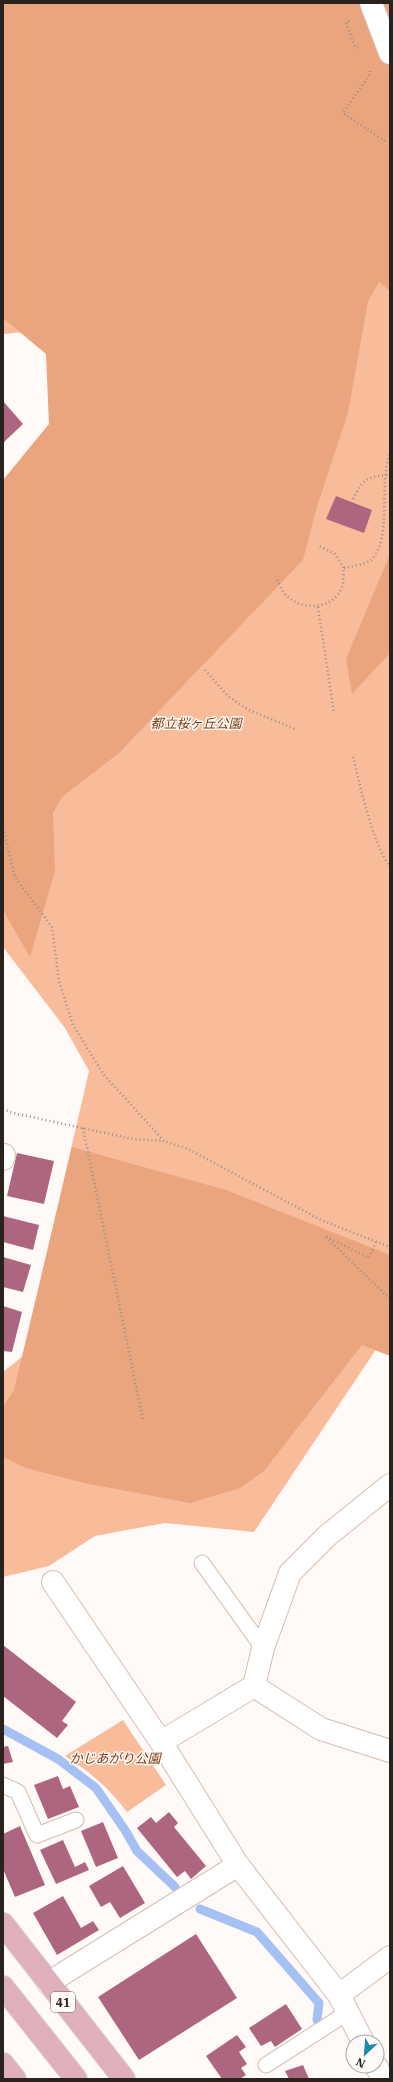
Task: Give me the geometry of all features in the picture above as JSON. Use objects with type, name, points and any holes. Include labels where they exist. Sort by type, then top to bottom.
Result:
[{"type":"main road","name":"41","points":[[3,1924],[124,2079]]},
{"type":"main road","points":[[3,1987],[76,2079]]},
{"type":"main road","points":[[3,2064],[15,2079]]},
{"type":"street","points":[[371,3],[390,53]]},
{"type":"street","points":[[161,1742],[254,1686],[263,1648],[290,1573],[327,1536],[390,1485]]},
{"type":"street","points":[[53,1582],[161,1742],[238,1865],[343,2004],[359,2034]]},
{"type":"street","points":[[254,1686],[321,1729],[390,1751]]},
{"type":"street","points":[[48,1983],[238,1865]]},
{"type":"street","points":[[343,2004],[390,1957]]},
{"type":"lane","points":[[202,1563],[263,1648]]},
{"type":"lane","points":[[3,1785],[18,1792],[37,1835],[76,1820]]},
{"type":"lane","points":[[266,2065],[343,2004]]},
{"type":"path","points":[[349,14],[351,20],[346,22],[355,47],[362,46]]},
{"type":"path","points":[[368,67],[370,74],[342,113],[384,141]]},
{"type":"path","points":[[388,523],[385,492],[390,453]]},
{"type":"path","points":[[353,499],[361,483],[369,476],[387,474]]},
{"type":"path","points":[[344,568],[371,560],[381,549],[386,536]]},
{"type":"path","points":[[276,580],[286,596],[301,606],[318,607],[332,600],[342,587],[344,568],[335,554],[319,546]]},
{"type":"path","points":[[318,607],[334,713]]},
{"type":"path","points":[[205,670],[228,696],[249,710],[295,729]]},
{"type":"path","points":[[353,757],[364,802],[384,858],[390,867]]},
{"type":"path","points":[[3,828],[15,876],[52,927],[59,981],[73,1025],[104,1075],[164,1141]]},
{"type":"path","points":[[3,1109],[13,1113],[133,1139],[164,1141],[188,1149],[321,1220],[390,1247]]},
{"type":"path","points":[[83,1128],[143,1420]]},
{"type":"path","points":[[376,1242],[369,1258],[325,1236],[390,1299]]},
{"type":"green space","name":"都立桜ヶ丘公園","points":[[3,3],[390,3],[390,1356],[377,1348],[254,1532],[165,1523],[95,1536],[49,1566],[3,1577],[3,1372],[23,1356],[89,1071],[65,1028],[3,947],[3,499],[65,438],[61,329],[3,334]]},
{"type":"green space","name":"かじあがり公園","points":[[123,1720],[166,1785],[127,1812],[113,1795],[98,1781],[65,1756]]},
{"type":"shaded area","points":[[3,3],[390,3],[390,291],[379,282],[368,301],[348,413],[316,510],[303,560],[119,753],[62,797],[53,813],[55,871],[30,957],[3,910],[3,480],[49,424],[46,354],[3,318]]},
{"type":"shaded area","points":[[390,554],[390,653],[352,694],[346,659]]},
{"type":"shaded area","points":[[72,1147],[226,1190],[390,1255],[390,1356],[362,1345],[264,1471],[240,1488],[190,1503],[84,1483],[26,1468],[3,1457],[3,1407],[14,1390]]},
{"type":"building","points":[[3,401],[23,424],[3,443]]},
{"type":"building","points":[[336,496],[372,510],[364,533],[326,519]]},
{"type":"building","points":[[17,1153],[54,1161],[44,1204],[7,1196]]},
{"type":"building","points":[[3,1216],[39,1225],[33,1250],[3,1242]]},
{"type":"building","points":[[3,1257],[31,1265],[23,1292],[3,1287]]},
{"type":"building","points":[[3,1306],[22,1312],[12,1352],[3,1351]]},
{"type":"building","points":[[3,1645],[76,1702],[62,1721],[68,1725],[57,1738],[3,1696]]},
{"type":"building","points":[[8,1746],[13,1762],[3,1764],[3,1747]]},
{"type":"building","points":[[58,1776],[63,1789],[70,1786],[79,1807],[48,1819],[34,1785]]},
{"type":"building","points":[[169,1812],[178,1823],[174,1827],[206,1866],[191,1879],[185,1871],[177,1877],[137,1828],[151,1817],[156,1823]]},
{"type":"building","points":[[103,1822],[118,1858],[96,1867],[81,1831]]},
{"type":"building","points":[[20,1826],[45,1885],[15,1897],[3,1869],[3,1834]]},
{"type":"building","points":[[63,1840],[75,1867],[85,1862],[89,1870],[56,1884],[40,1850]]},
{"type":"building","points":[[123,1866],[145,1903],[120,1918],[110,1902],[101,1907],[89,1886]]},
{"type":"building","points":[[63,1896],[81,1928],[93,1921],[99,1930],[57,1955],[33,1913]]},
{"type":"building","points":[[196,1934],[237,1998],[139,2060],[98,1997]]},
{"type":"building","points":[[286,2004],[302,2029],[275,2047],[271,2041],[261,2046],[249,2028]]},
{"type":"building","points":[[237,2035],[246,2047],[239,2052],[247,2064],[241,2068],[246,2075],[240,2079],[222,2079],[206,2056]]},
{"type":"building","points":[[303,2065],[309,2079],[289,2079],[285,2071]]},
{"type":"waterway","points":[[3,1729],[58,1759],[96,1788],[125,1830],[137,1851],[175,1887]]},
{"type":"waterway","points":[[200,1909],[257,1932],[319,2003],[317,2020]]}]
